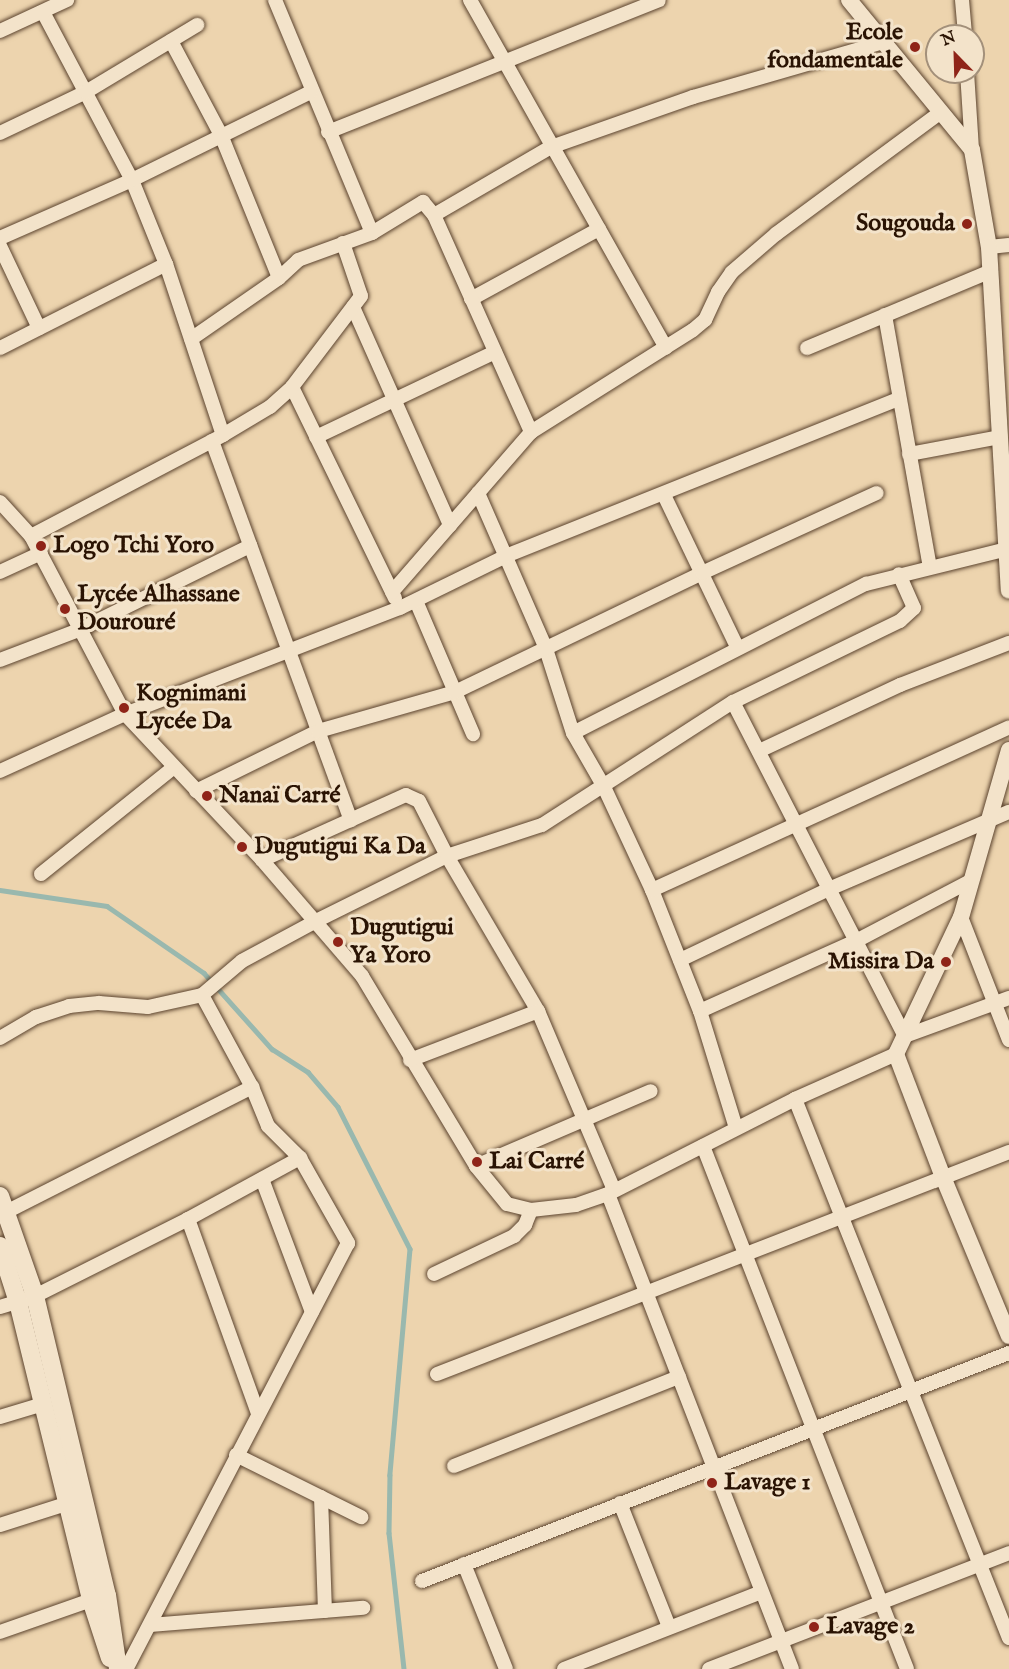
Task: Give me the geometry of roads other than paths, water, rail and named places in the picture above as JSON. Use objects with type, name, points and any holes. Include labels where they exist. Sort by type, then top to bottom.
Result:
[{"type":"main road","points":[[2,1207],[27,1299],[116,1669]]},
{"type":"main road","points":[[0,1246],[27,1299],[43,1404],[75,1501]]},
{"type":"street","points":[[0,31],[67,0]]},
{"type":"street","points":[[275,0],[310,92],[372,233]]},
{"type":"street","points":[[470,0],[666,348]]},
{"type":"street","points":[[328,132],[659,0]]},
{"type":"street","points":[[849,0],[972,150]]},
{"type":"street","points":[[962,0],[964,24]]},
{"type":"street","points":[[43,12],[132,180],[166,264],[191,339],[217,438],[250,546],[351,820]]},
{"type":"street","points":[[0,133],[86,93],[197,25]]},
{"type":"street","points":[[171,41],[221,135],[279,278]]},
{"type":"street","points":[[434,215],[551,147],[693,97],[884,42]]},
{"type":"street","points":[[968,84],[972,150],[991,271],[1009,590]]},
{"type":"street","points":[[0,238],[132,180],[310,92]]},
{"type":"street","points":[[392,592],[531,432],[666,348],[705,320],[718,292],[732,272],[776,234],[941,112]]},
{"type":"street","points":[[191,339],[279,278],[298,260],[372,233],[423,202],[434,215],[531,432]]},
{"type":"street","points":[[471,299],[599,228]]},
{"type":"street","points":[[31,536],[217,438],[270,407],[292,387],[361,296],[343,243]]},
{"type":"street","points":[[989,247],[1009,244]]},
{"type":"street","points":[[0,246],[39,328]]},
{"type":"street","points":[[0,348],[166,264]]},
{"type":"street","points":[[807,348],[991,271]]},
{"type":"street","points":[[353,307],[450,525]]},
{"type":"street","points":[[885,315],[930,567]]},
{"type":"street","points":[[316,437],[495,352]]},
{"type":"street","points":[[292,387],[400,609]]},
{"type":"street","points":[[0,771],[125,714],[290,653],[400,609],[506,556],[664,495],[899,399]]},
{"type":"street","points":[[909,454],[1000,437]]},
{"type":"street","points":[[478,493],[546,649],[573,733],[604,787],[652,890],[700,1011],[736,1128]]},
{"type":"street","points":[[196,791],[318,731],[455,692],[702,573],[877,493]]},
{"type":"street","points":[[664,495],[737,647]]},
{"type":"street","points":[[0,501],[31,536],[41,553],[79,630],[125,714],[173,768],[262,860],[362,976],[410,1060],[476,1166],[507,1204],[531,1210],[576,1205],[611,1192],[736,1128],[896,1054],[961,917],[1009,750]]},
{"type":"street","points":[[0,660],[79,630],[250,546]]},
{"type":"street","points":[[573,733],[737,647],[866,584],[1007,549]]},
{"type":"street","points":[[0,572],[41,553]]},
{"type":"street","points":[[0,1038],[36,1017],[69,1006],[99,1003],[148,1007],[202,995],[242,962],[316,921],[447,856],[542,825],[733,702],[864,640],[911,612],[914,608],[900,574]]},
{"type":"street","points":[[416,601],[473,734]]},
{"type":"street","points":[[759,751],[900,685],[1009,643]]},
{"type":"street","points":[[733,702],[905,1036]]},
{"type":"street","points":[[652,890],[1009,727]]},
{"type":"street","points":[[41,874],[173,768]]},
{"type":"street","points":[[262,860],[406,795],[419,801],[447,856],[538,1011],[584,1120],[646,1294],[792,1669]]},
{"type":"street","points":[[680,960],[829,889],[1009,812]]},
{"type":"street","points":[[700,1011],[856,941],[972,880]]},
{"type":"street","points":[[961,917],[1009,1040]]},
{"type":"street","points":[[126,1669],[348,1243],[300,1158],[268,1126],[252,1087],[202,995]]},
{"type":"street","points":[[905,1036],[1009,998]]},
{"type":"street","points":[[410,1060],[538,1011]]},
{"type":"street","points":[[896,1054],[943,1177],[1009,1336]]},
{"type":"street","points":[[2,1207],[252,1087]]},
{"type":"street","points":[[476,1166],[651,1091]]},
{"type":"street","points":[[795,1100],[1009,1638]]},
{"type":"street","points":[[702,1146],[907,1669]]},
{"type":"street","points":[[437,1374],[1009,1152]]},
{"type":"street","points":[[0,1308],[27,1299],[188,1219],[300,1158]]},
{"type":"street","points":[[262,1179],[312,1312]]},
{"type":"street","points":[[434,1274],[514,1236],[525,1225],[531,1210]]},
{"type":"street","points":[[188,1219],[258,1413]]},
{"type":"street","points":[[422,1581],[1009,1353]]},
{"type":"street","points":[[454,1466],[679,1377]]},
{"type":"street","points":[[0,1417],[43,1404]]},
{"type":"street","points":[[236,1455],[361,1517]]},
{"type":"street","points":[[321,1497],[325,1611]]},
{"type":"street","points":[[0,1525],[75,1501]]},
{"type":"street","points":[[620,1503],[669,1627]]},
{"type":"street","points":[[709,1669],[1009,1553]]},
{"type":"street","points":[[464,1564],[506,1669]]},
{"type":"street","points":[[564,1669],[762,1592]]},
{"type":"street","points":[[0,1632],[99,1598]]},
{"type":"street","points":[[150,1625],[363,1608]]},
{"type":"waterway","points":[[0,890],[107,906],[204,973],[272,1049],[308,1072],[338,1107],[410,1249],[390,1475],[389,1533],[404,1669]]},
{"type":"place","name":"Ecole fondamentale","points":[[915,47]]},
{"type":"place","name":"Sougouda","points":[[967,224]]},
{"type":"place","name":"Logo Tchi Yoro","points":[[41,546]]},
{"type":"place","name":"Lycée Alhassane Dourouré","points":[[65,609]]},
{"type":"place","name":"Kognimani Lycée Da","points":[[124,708]]},
{"type":"place","name":"Nanaï Carré","points":[[207,796]]},
{"type":"place","name":"Dugutigui Ka Da","points":[[242,847]]},
{"type":"place","name":"Dugutigui Ya Yoro","points":[[338,942]]},
{"type":"place","name":"Missira Da","points":[[946,962]]},
{"type":"place","name":"Lai Carré","points":[[477,1162]]},
{"type":"place","name":"Lavage 1","points":[[712,1483]]},
{"type":"place","name":"Lavage 2","points":[[814,1627]]}]
